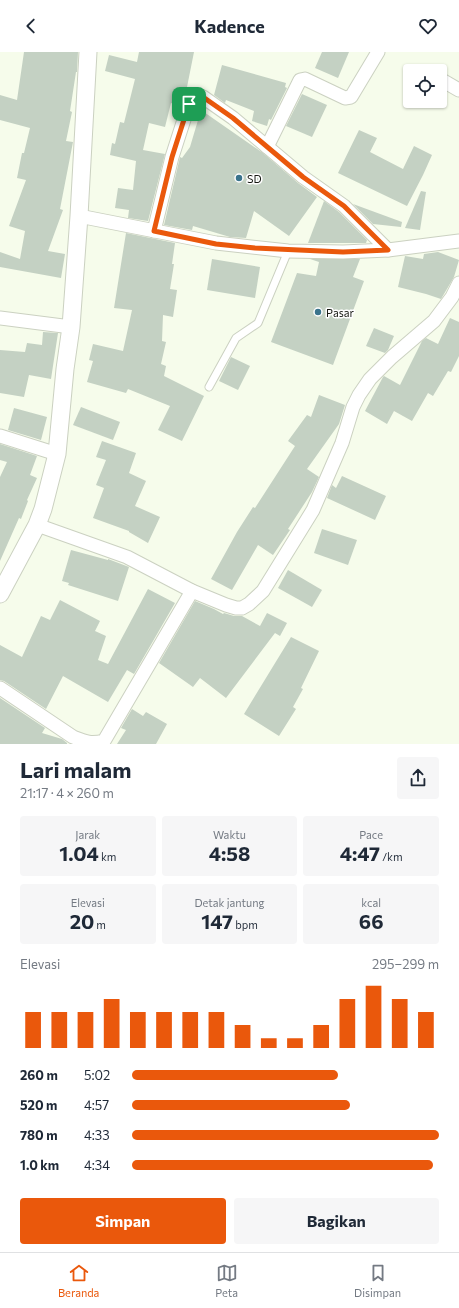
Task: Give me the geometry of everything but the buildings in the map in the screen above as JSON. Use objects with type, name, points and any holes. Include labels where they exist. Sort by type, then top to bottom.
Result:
[{"type":"street","points":[[0,594],[37,525],[57,454],[65,369],[71,327],[88,52]]},
{"type":"street","points":[[267,147],[300,80],[305,78],[345,98],[351,97],[378,52]]},
{"type":"street","points":[[447,83],[459,90]]},
{"type":"street","points":[[154,231],[172,157],[189,104],[198,96],[203,97],[233,118],[303,177],[344,206],[388,250]]},
{"type":"street","points":[[79,216],[216,244],[288,251],[343,252],[388,250],[459,241]]},
{"type":"street","points":[[37,525],[127,557],[192,591],[236,608],[242,608],[249,604],[263,591],[313,510],[342,443],[353,407],[359,395],[370,379],[392,357],[434,321],[452,297],[459,283]]},
{"type":"street","points":[[0,318],[71,327]]},
{"type":"street","points":[[0,436],[57,454]]},
{"type":"street","points":[[0,688],[73,737],[86,743],[104,741],[192,591]]},
{"type":"lane","points":[[209,387],[236,338],[258,323],[288,251]]},
{"type":"place","name":"SD","points":[[239,178]]},
{"type":"place","name":"Pasar","points":[[318,312]]},
{"type":"route","points":[[198,96],[203,97],[233,118],[303,177],[344,206],[388,250],[343,252],[288,251],[216,244],[154,231],[172,157],[189,104],[198,96]]}]
